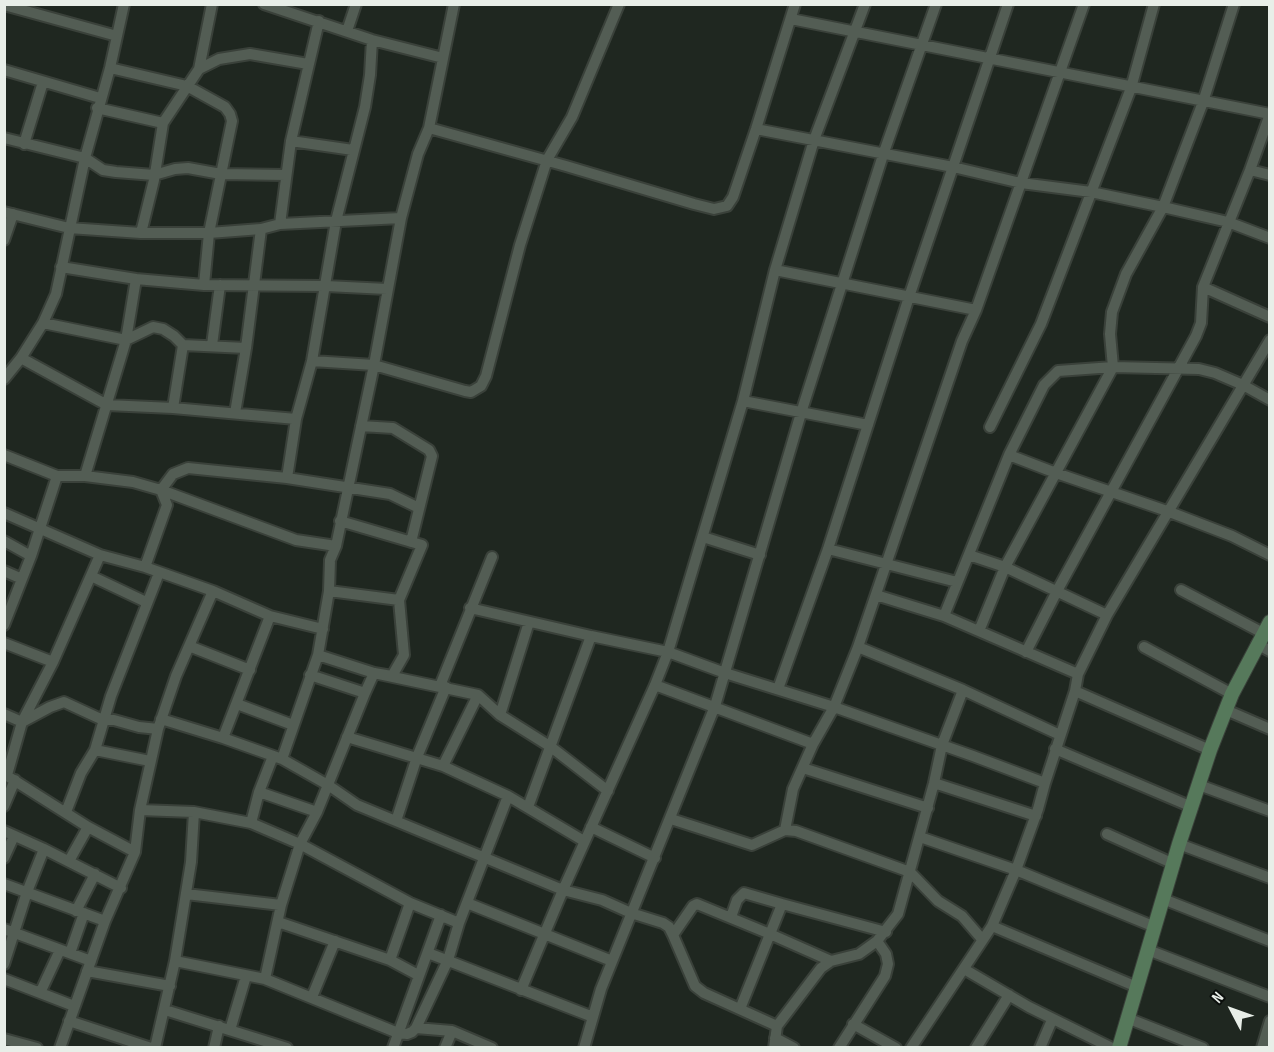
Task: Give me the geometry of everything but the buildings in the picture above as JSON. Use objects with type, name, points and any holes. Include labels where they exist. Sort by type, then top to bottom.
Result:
[{"type":"street","points":[[4,4],[117,36]]},
{"type":"street","points":[[4,379],[21,358],[43,323],[56,294],[85,158],[110,68],[124,4]]},
{"type":"street","points":[[141,233],[163,123],[199,69],[212,4]]},
{"type":"street","points":[[264,4],[372,40],[443,58]]},
{"type":"street","points":[[347,31],[356,4]]},
{"type":"street","points":[[251,824],[259,792],[293,725],[318,655],[329,591],[330,560],[336,546],[374,365],[401,218],[418,154],[429,128],[454,4]]},
{"type":"street","points":[[312,361],[374,365],[471,392],[481,386],[486,376],[520,245],[547,160],[572,117],[619,4]]},
{"type":"street","points":[[429,128],[714,209],[727,206],[733,197],[756,129],[795,4]]},
{"type":"street","points":[[521,990],[668,652],[743,401],[775,270],[814,140],[865,4]]},
{"type":"street","points":[[584,1047],[601,989],[715,706],[801,413],[883,155],[936,4]]},
{"type":"street","points":[[778,689],[828,549],[909,297],[1008,4]]},
{"type":"street","points":[[785,830],[793,789],[813,744],[834,707],[858,647],[962,341],[976,310],[1084,4]]},
{"type":"street","points":[[990,427],[1041,324],[1131,88],[1154,4]]},
{"type":"street","points":[[979,631],[1005,567],[1113,367],[1110,334],[1112,312],[1126,274],[1163,207],[1203,102],[1234,4]]},
{"type":"street","points":[[791,19],[1269,114],[1250,170],[1203,287],[1201,323],[1196,336],[1026,652]]},
{"type":"street","points":[[280,224],[291,141],[319,21]]},
{"type":"street","points":[[287,478],[296,419],[312,361],[336,221],[365,107],[372,40]]},
{"type":"street","points":[[199,69],[219,58],[249,54],[308,64]]},
{"type":"street","points":[[110,68],[187,86],[225,107],[230,114],[232,121],[210,233],[204,285]]},
{"type":"street","points":[[4,70],[163,123]]},
{"type":"street","points":[[24,144],[43,82]]},
{"type":"street","points":[[756,129],[954,167],[1021,183],[1091,192],[1163,207],[1228,222],[1269,238]]},
{"type":"street","points":[[4,138],[85,158],[103,170],[154,175],[188,168],[221,174],[286,175]]},
{"type":"street","points":[[291,141],[353,150]]},
{"type":"street","points":[[1250,170],[1269,175]]},
{"type":"street","points":[[4,240],[9,213],[69,228],[141,233],[210,233],[261,229],[280,224],[401,218]]},
{"type":"street","points":[[235,413],[261,229]]},
{"type":"street","points":[[61,267],[136,279],[204,285],[387,289]]},
{"type":"street","points":[[775,270],[976,310]]},
{"type":"street","points":[[85,476],[126,340],[136,279]]},
{"type":"street","points":[[212,345],[220,285]]},
{"type":"street","points":[[1203,287],[1269,317]]},
{"type":"street","points":[[43,323],[126,340],[153,327],[163,329],[183,345],[246,348]]},
{"type":"street","points":[[911,1047],[964,969],[981,938],[992,926],[1036,816],[1055,749],[1075,691],[1078,674],[1107,615],[1269,340]]},
{"type":"street","points":[[173,408],[183,345]]},
{"type":"street","points":[[21,358],[107,405],[173,408],[296,419]]},
{"type":"street","points":[[944,616],[1010,455],[1044,385],[1058,371],[1113,367],[1199,369],[1243,385],[1269,400]]},
{"type":"street","points":[[743,401],[868,425]]},
{"type":"street","points":[[361,426],[393,428],[429,450],[432,456],[411,542]]},
{"type":"street","points":[[4,455],[57,476],[85,476],[133,482],[162,490],[296,540],[336,546]]},
{"type":"street","points":[[1010,455],[1056,474],[1167,511],[1232,536],[1269,555]]},
{"type":"street","points":[[162,490],[173,474],[188,468],[287,478],[390,494],[419,508]]},
{"type":"street","points":[[4,625],[7,610],[31,556],[57,476]]},
{"type":"street","points":[[145,567],[167,505],[162,490]]},
{"type":"street","points":[[4,513],[100,555],[145,567],[213,591],[270,616],[323,628]]},
{"type":"street","points":[[340,521],[422,545],[399,600],[404,655],[392,676],[374,673]]},
{"type":"street","points":[[703,537],[760,555]]},
{"type":"street","points":[[4,541],[31,556]]},
{"type":"street","points":[[828,549],[957,582]]},
{"type":"street","points":[[4,806],[22,722],[53,662],[100,555]]},
{"type":"street","points":[[969,555],[1005,567],[1107,615]]},
{"type":"street","points":[[396,821],[470,608],[492,557]]},
{"type":"street","points":[[4,571],[22,579]]},
{"type":"street","points":[[66,812],[81,773],[95,750],[103,720],[146,602],[159,573]]},
{"type":"street","points":[[92,576],[146,602]]},
{"type":"street","points":[[1119,1047],[1179,844],[1210,750],[1232,694],[1265,637],[1181,590]]},
{"type":"street","points":[[60,1047],[105,921],[135,852],[140,810],[160,724],[189,646],[213,591]]},
{"type":"street","points":[[329,591],[399,600]]},
{"type":"street","points":[[876,595],[944,616],[1078,674]]},
{"type":"street","points":[[470,608],[668,652],[725,673],[834,707],[1045,783]]},
{"type":"street","points":[[223,738],[270,616]]},
{"type":"street","points":[[500,716],[530,622]]},
{"type":"street","points":[[528,807],[591,636]]},
{"type":"street","points":[[4,643],[53,662]]},
{"type":"street","points":[[189,646],[250,670]]},
{"type":"street","points":[[858,647],[963,690],[1060,735]]},
{"type":"street","points":[[1144,647],[1232,694]]},
{"type":"street","points":[[318,655],[374,673],[478,695],[500,716],[551,747],[608,791]]},
{"type":"street","points":[[265,979],[281,905],[300,844],[317,812],[374,673]]},
{"type":"street","points":[[310,675],[365,693]]},
{"type":"street","points":[[655,685],[813,744]]},
{"type":"street","points":[[794,1047],[775,1043],[777,1026],[821,968],[831,961],[859,954],[886,932],[898,914],[928,808],[942,745],[963,690]]},
{"type":"street","points":[[1075,691],[1210,750]]},
{"type":"street","points":[[443,766],[478,695]]},
{"type":"street","points":[[22,722],[64,702],[103,720],[114,720],[139,727],[160,724],[223,738],[278,758],[328,784],[357,805],[563,890],[602,900],[663,923],[669,927],[695,986],[704,993],[777,1026]]},
{"type":"street","points":[[237,704],[293,725]]},
{"type":"street","points":[[1226,710],[1269,729]]},
{"type":"street","points":[[4,714],[22,722]]},
{"type":"street","points":[[347,737],[443,766],[508,795],[584,841]]},
{"type":"street","points":[[1055,749],[1192,807]]},
{"type":"street","points":[[95,750],[150,761]]},
{"type":"street","points":[[803,768],[928,808]]},
{"type":"street","points":[[9,776],[88,827],[135,852]]},
{"type":"street","points":[[934,783],[1036,816]]},
{"type":"street","points":[[1199,785],[1269,811]]},
{"type":"street","points":[[259,792],[317,812]]},
{"type":"street","points":[[175,961],[265,979],[398,1033],[407,1034],[416,1028],[448,960],[459,923],[508,795]]},
{"type":"street","points":[[140,810],[194,812],[251,824],[300,844],[410,903],[459,923]]},
{"type":"street","points":[[69,1021],[147,1047],[165,1010],[175,961],[194,842],[194,812]]},
{"type":"street","points":[[671,819],[752,845],[785,830],[796,831],[910,872],[938,901],[962,916],[981,938]]},
{"type":"street","points":[[591,826],[655,858]]},
{"type":"street","points":[[69,861],[88,827]]},
{"type":"street","points":[[4,858],[9,834],[121,888]]},
{"type":"street","points":[[1107,834],[1174,864]]},
{"type":"street","points":[[920,837],[1016,870],[1155,927]]},
{"type":"street","points":[[1179,844],[1269,878]]},
{"type":"street","points":[[4,964],[10,931],[44,849]]},
{"type":"street","points":[[40,993],[65,952],[95,874]]},
{"type":"street","points":[[4,884],[105,921]]},
{"type":"street","points":[[731,917],[737,900],[744,893],[886,932]]},
{"type":"street","points":[[186,894],[281,905]]},
{"type":"street","points":[[1163,899],[1269,941]]},
{"type":"street","points":[[390,960],[410,903]]},
{"type":"street","points":[[467,903],[612,961]]},
{"type":"street","points":[[673,935],[693,906],[697,904],[831,961]]},
{"type":"street","points":[[740,1010],[782,904]]},
{"type":"street","points":[[393,1047],[441,915]]},
{"type":"street","points":[[278,922],[390,960],[418,975]]},
{"type":"street","points":[[992,926],[1137,987]]},
{"type":"street","points":[[10,931],[65,952],[89,966],[170,986]]},
{"type":"street","points":[[312,997],[335,941]]},
{"type":"street","points":[[839,1047],[885,976],[888,964],[886,954],[877,941]]},
{"type":"street","points":[[1148,950],[1269,997]]},
{"type":"street","points":[[428,953],[593,1017]]},
{"type":"street","points":[[964,969],[1052,1020],[1112,1047]]},
{"type":"street","points":[[214,1047],[225,1028],[246,975]]},
{"type":"street","points":[[4,979],[74,1006]]},
{"type":"street","points":[[976,1047],[1009,995]]},
{"type":"street","points":[[165,1010],[225,1028],[259,1043],[287,1047]]},
{"type":"street","points":[[1127,1018],[1203,1047]]},
{"type":"street","points":[[1040,1047],[1052,1020]]},
{"type":"street","points":[[1262,1047],[1269,1021]]},
{"type":"street","points":[[853,1024],[896,1047]]},
{"type":"street","points":[[416,1028],[452,1031],[492,1047]]},
{"type":"street","points":[[445,1047],[452,1031]]},
{"type":"street","points":[[4,1039],[32,1047]]}]
